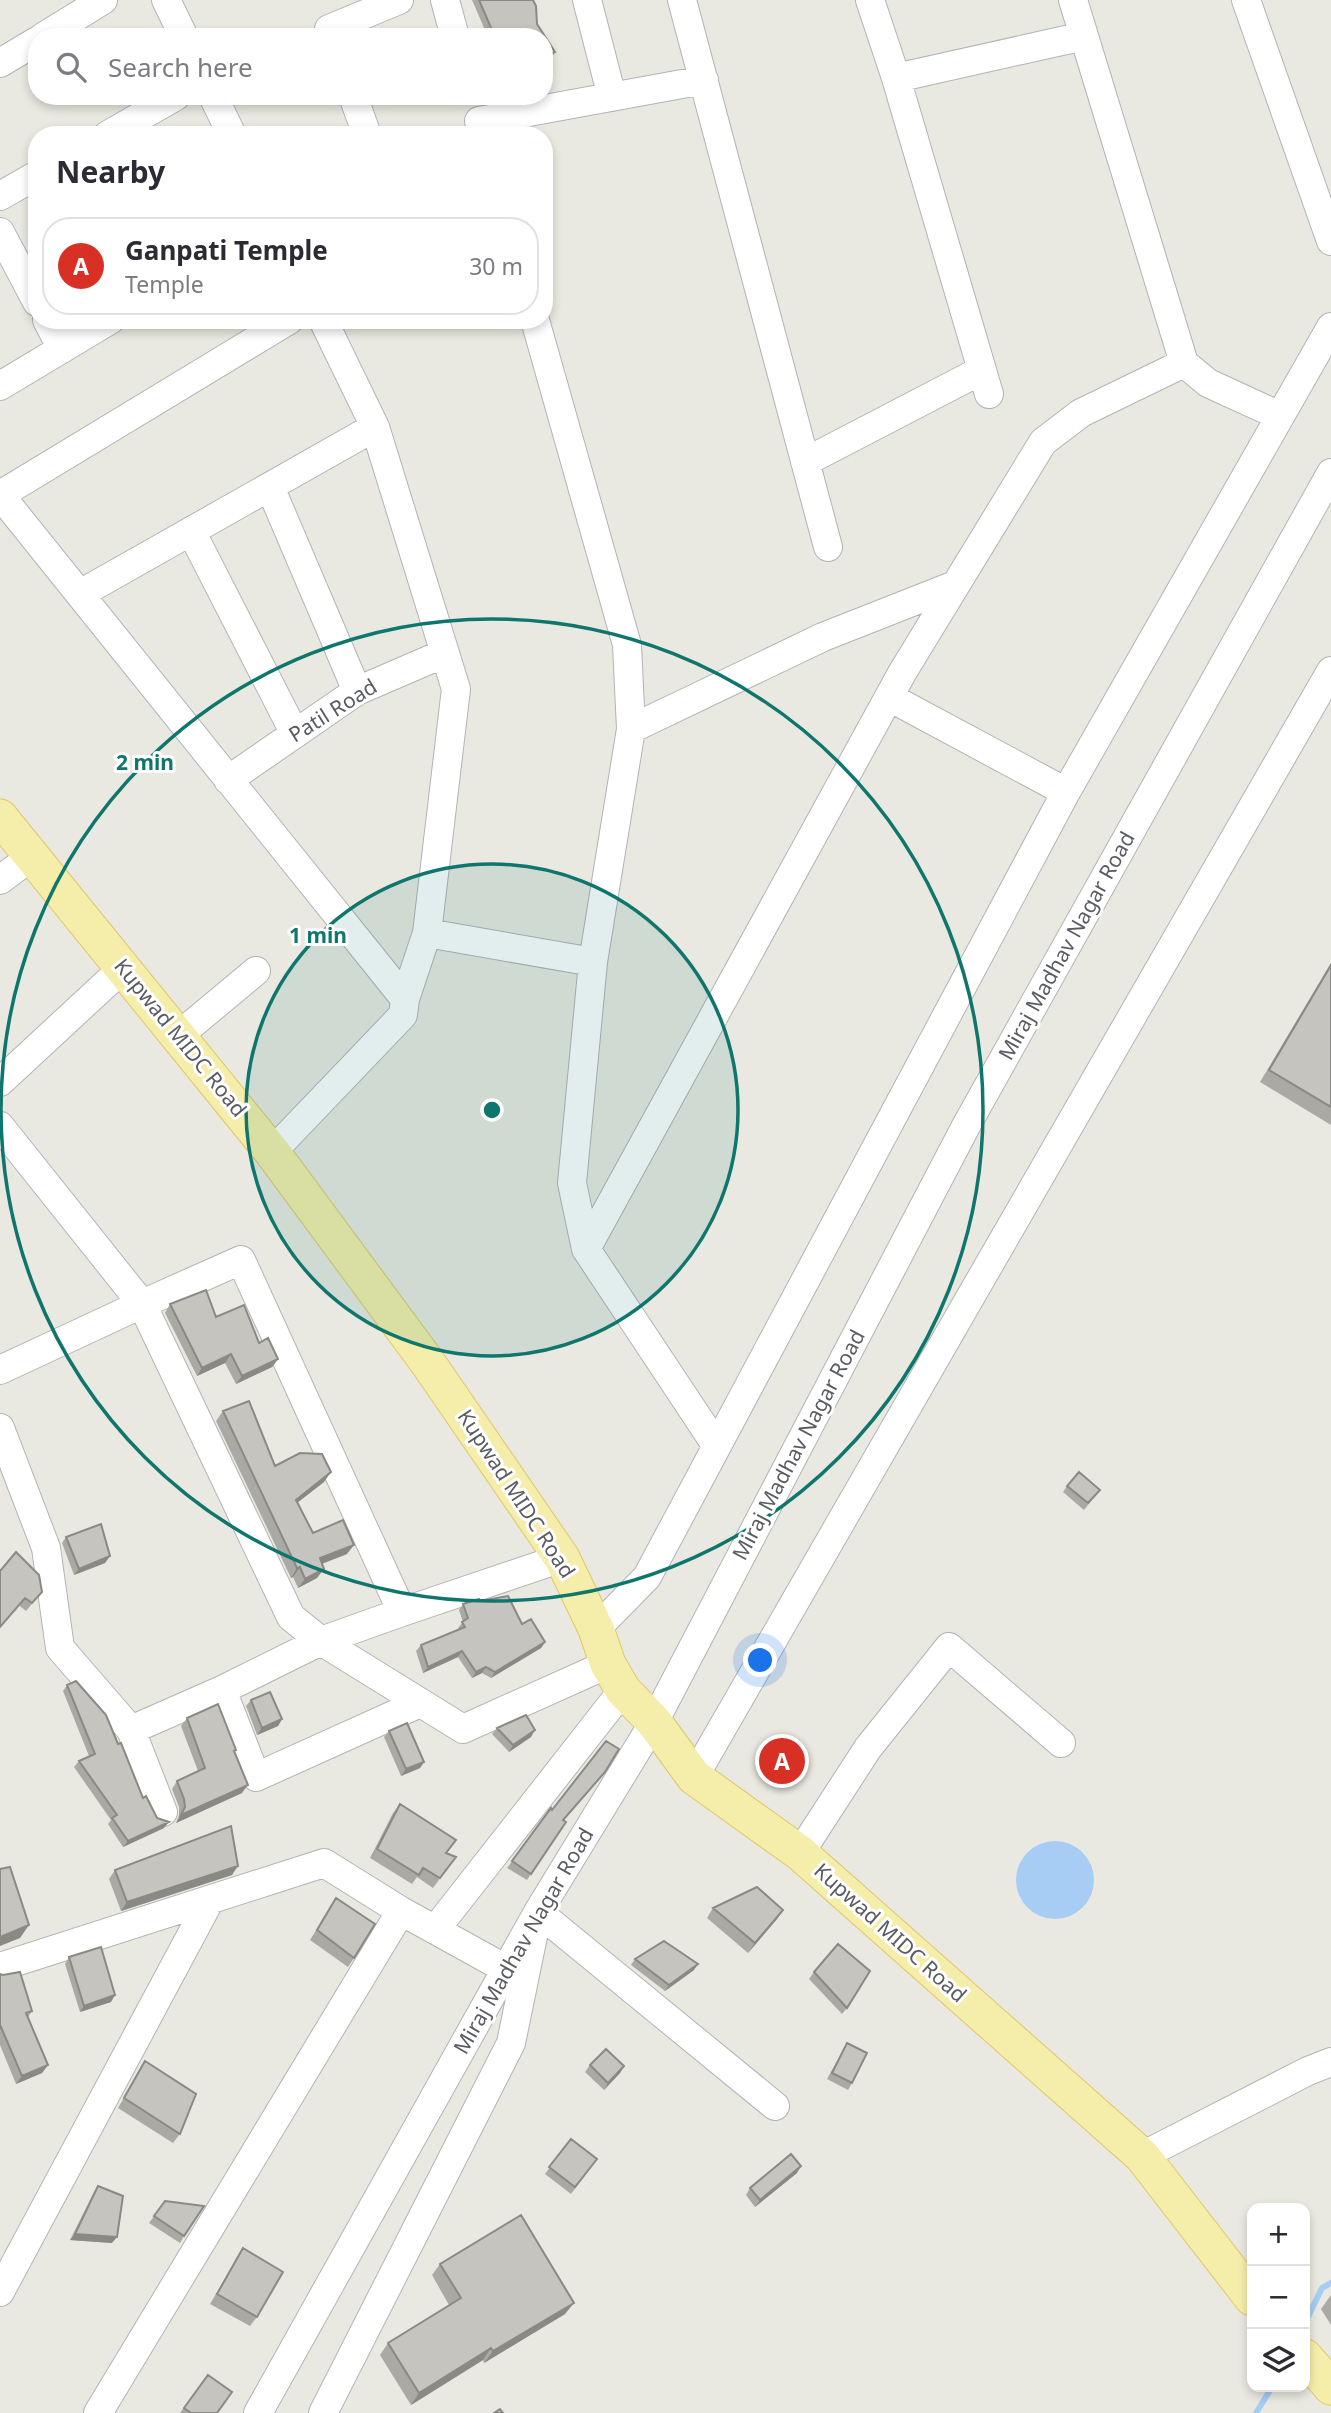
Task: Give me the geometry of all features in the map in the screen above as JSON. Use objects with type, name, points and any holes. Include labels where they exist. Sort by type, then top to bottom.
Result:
[{"type":"main road","name":"Kupwad MIDC Road","points":[[0,817],[272,1152],[428,1363],[562,1558],[596,1629],[615,1677],[654,1722],[694,1777],[800,1853],[1142,2156],[1247,2292]]},
{"type":"main road","points":[[1310,2363],[1331,2387]]},
{"type":"street","points":[[58,28],[103,0]]},
{"type":"street","points":[[166,0],[180,28]]},
{"type":"street","points":[[337,28],[399,0]]},
{"type":"street","points":[[445,0],[453,28]]},
{"type":"street","points":[[587,0],[612,97]]},
{"type":"street","points":[[682,0],[828,547]]},
{"type":"street","points":[[805,462],[986,382],[896,78],[870,0]]},
{"type":"street","points":[[1073,0],[1184,363],[1208,383],[1280,416]]},
{"type":"street","points":[[1246,0],[1331,241]]},
{"type":"street","points":[[896,78],[1084,36]]},
{"type":"street","points":[[0,63],[28,46]]},
{"type":"street","points":[[478,117],[704,80]]},
{"type":"street","points":[[124,126],[160,105]]},
{"type":"street","points":[[217,105],[228,126]]},
{"type":"street","points":[[357,105],[364,126]]},
{"type":"street","points":[[0,196],[28,180]]},
{"type":"street","points":[[0,232],[28,285]]},
{"type":"street","points":[[596,1629],[647,1577],[1066,792],[1331,327]]},
{"type":"street","points":[[52,329],[62,349]]},
{"type":"street","points":[[0,386],[95,329]]},
{"type":"street","points":[[274,329],[0,495],[405,999]]},
{"type":"street","points":[[272,1152],[402,1015],[427,933],[456,689],[375,428],[327,329]]},
{"type":"street","points":[[538,329],[627,645],[631,729],[593,962],[572,1183],[586,1249],[716,1445]]},
{"type":"street","points":[[586,1249],[889,697],[1042,442],[1081,413],[1184,363]]},
{"type":"street","points":[[80,594],[375,428]]},
{"type":"street","name":"Miraj Madhav Nagar Road","points":[[258,2413],[538,1912],[654,1722],[966,1126],[1331,473]]},
{"type":"street","points":[[270,487],[357,691]]},
{"type":"street","points":[[191,531],[295,734]]},
{"type":"street","points":[[631,729],[823,637],[955,585]]},
{"type":"street","name":"Patil Road","points":[[228,780],[357,691],[445,653]]},
{"type":"street","points":[[694,1777],[1331,671]]},
{"type":"street","points":[[889,697],[1066,792]]},
{"type":"street","points":[[0,880],[32,856]]},
{"type":"street","points":[[427,933],[593,962]]},
{"type":"street","points":[[0,1082],[123,968]]},
{"type":"street","points":[[178,1036],[256,971]]},
{"type":"street","points":[[0,1126],[142,1304],[291,1617],[321,1641],[463,1730],[615,1677]]},
{"type":"street","points":[[0,1370],[242,1260],[402,1612]]},
{"type":"street","points":[[3,1443],[46,1548],[60,1648],[131,1730],[163,1812]]},
{"type":"street","points":[[131,1730],[222,1690],[321,1641],[562,1558]]},
{"type":"street","points":[[800,1853],[868,1748],[949,1647],[1060,1743]]},
{"type":"street","points":[[435,1930],[615,1677]]},
{"type":"street","points":[[222,1690],[256,1777],[420,1703]]},
{"type":"street","points":[[0,1967],[324,1863],[401,1911],[506,1969]]},
{"type":"street","points":[[0,2292],[210,1900]]},
{"type":"street","points":[[98,2413],[401,1911]]},
{"type":"street","points":[[323,2413],[511,2043],[538,1912],[775,2106]]},
{"type":"street","points":[[1142,2156],[1308,2071],[1331,2062]]},
{"type":"water","points":[[1055,1841],[1070,1844],[1083,1852],[1091,1865],[1094,1880],[1091,1895],[1083,1908],[1070,1916],[1055,1919],[1040,1916],[1027,1908],[1019,1895],[1016,1880],[1019,1865],[1027,1852],[1040,1844]]},
{"type":"building","points":[[479,0],[533,0],[540,28],[491,28]]},
{"type":"building","points":[[1331,965],[1331,1107],[1269,1070]]},
{"type":"building","points":[[206,1290],[216,1317],[244,1305],[259,1343],[268,1338],[278,1359],[242,1376],[231,1354],[202,1368],[170,1304]]},
{"type":"building","points":[[249,1401],[275,1466],[300,1453],[322,1454],[331,1472],[296,1500],[313,1533],[343,1520],[354,1545],[320,1558],[324,1569],[305,1579],[300,1567],[297,1568],[223,1411]]},
{"type":"building","points":[[1079,1472],[1100,1490],[1088,1503],[1067,1486]]},
{"type":"building","points":[[101,1524],[110,1556],[79,1569],[66,1537]]},
{"type":"building","points":[[16,1552],[39,1575],[42,1592],[32,1603],[25,1598],[0,1627],[0,1571]]},
{"type":"building","points":[[508,1596],[522,1624],[531,1619],[545,1642],[495,1672],[486,1667],[476,1672],[462,1651],[428,1667],[421,1645],[465,1627],[462,1622],[468,1618],[463,1604],[479,1599]]},
{"type":"building","points":[[76,1681],[106,1715],[118,1744],[121,1743],[143,1798],[146,1796],[157,1818],[169,1822],[128,1841],[112,1818],[117,1815],[79,1761],[95,1754],[67,1685]]},
{"type":"building","points":[[270,1692],[282,1719],[262,1728],[251,1700]]},
{"type":"building","points":[[218,1704],[248,1785],[181,1815],[185,1807],[177,1781],[205,1768],[187,1718]]},
{"type":"building","points":[[526,1715],[535,1730],[513,1745],[497,1728]]},
{"type":"building","points":[[407,1723],[424,1762],[406,1769],[389,1731]]},
{"type":"building","points":[[606,1741],[619,1749],[605,1772],[563,1820],[566,1822],[531,1874],[512,1861]]},
{"type":"building","points":[[400,1804],[456,1840],[446,1853],[456,1857],[440,1878],[423,1868],[419,1875],[377,1849]]},
{"type":"building","points":[[231,1826],[238,1866],[127,1902],[115,1870]]},
{"type":"building","points":[[10,1867],[29,1925],[0,1937],[0,1869]]},
{"type":"building","points":[[757,1887],[783,1910],[755,1943],[713,1908]]},
{"type":"building","points":[[336,1898],[375,1924],[354,1958],[317,1930]]},
{"type":"building","points":[[664,1941],[698,1964],[669,1985],[635,1959]]},
{"type":"building","points":[[838,1944],[870,1971],[847,2008],[814,1972]]},
{"type":"building","points":[[101,1947],[115,1995],[84,2006],[69,1957]]},
{"type":"building","points":[[20,1972],[32,2011],[26,2013],[48,2065],[22,2076],[0,2028],[0,1974]]},
{"type":"building","points":[[847,2043],[867,2053],[852,2083],[832,2073]]},
{"type":"building","points":[[606,2049],[624,2066],[608,2083],[590,2065]]},
{"type":"building","points":[[145,2061],[196,2094],[180,2134],[124,2098]]},
{"type":"building","points":[[571,2139],[597,2159],[575,2187],[549,2167]]},
{"type":"building","points":[[791,2154],[801,2166],[760,2200],[750,2188]]},
{"type":"building","points":[[98,2186],[123,2196],[117,2237],[75,2234]]},
{"type":"building","points":[[165,2201],[204,2206],[184,2236],[154,2216]]},
{"type":"building","points":[[521,2215],[574,2303],[493,2351],[491,2348],[419,2393],[388,2343],[461,2298],[440,2264]]},
{"type":"building","points":[[243,2248],[283,2272],[257,2317],[217,2294]]},
{"type":"building","points":[[208,2375],[232,2392],[217,2413],[191,2413],[184,2408]]},
{"type":"waterway","points":[[1310,2313],[1322,2288],[1331,2283]]},
{"type":"waterway","points":[[1256,2413],[1269,2392]]},
{"type":"place","name":"Ganpati Temple","points":[[782,1761]]}]
